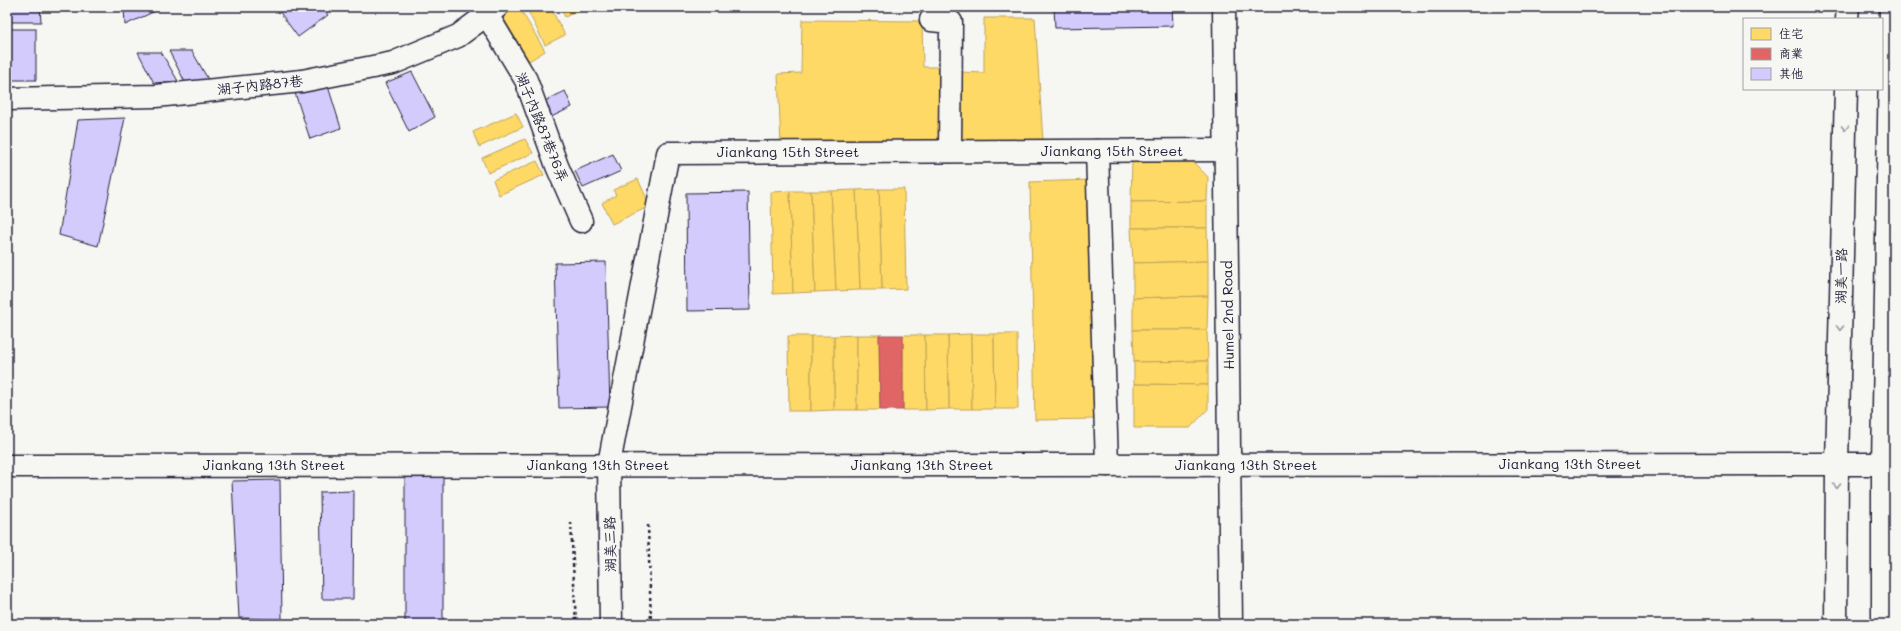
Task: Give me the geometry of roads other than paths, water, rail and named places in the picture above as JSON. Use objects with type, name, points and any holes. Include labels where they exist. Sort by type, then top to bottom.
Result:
[{"type":"street","name":"Humel 2nd Road","points":[[1224,7],[1231,624]]},
{"type":"street","points":[[1847,18],[1848,7]]},
{"type":"street","points":[[1883,624],[1883,464],[1891,7]]},
{"type":"street","name":"湖子內路87巷","points":[[7,99],[156,96],[302,81],[393,63],[458,36],[492,11]]},
{"type":"street","name":"湖子內路87巷76弄","points":[[492,11],[526,80],[557,166],[581,221]]},
{"type":"street","points":[[931,20],[951,22],[950,152]]},
{"type":"street","name":"湖美一路","points":[[1836,624],[1837,463],[1846,90]]},
{"type":"street","name":"Jiankang 15th Street","points":[[609,464],[668,153],[1226,150]]},
{"type":"street","points":[[1097,151],[1107,465]]},
{"type":"street","points":[[1837,463],[1883,464]]},
{"type":"street","name":"Jiankang 13th Street","points":[[7,466],[1837,463]]},
{"type":"street","name":"湖美三路","points":[[609,464],[611,624]]}]
